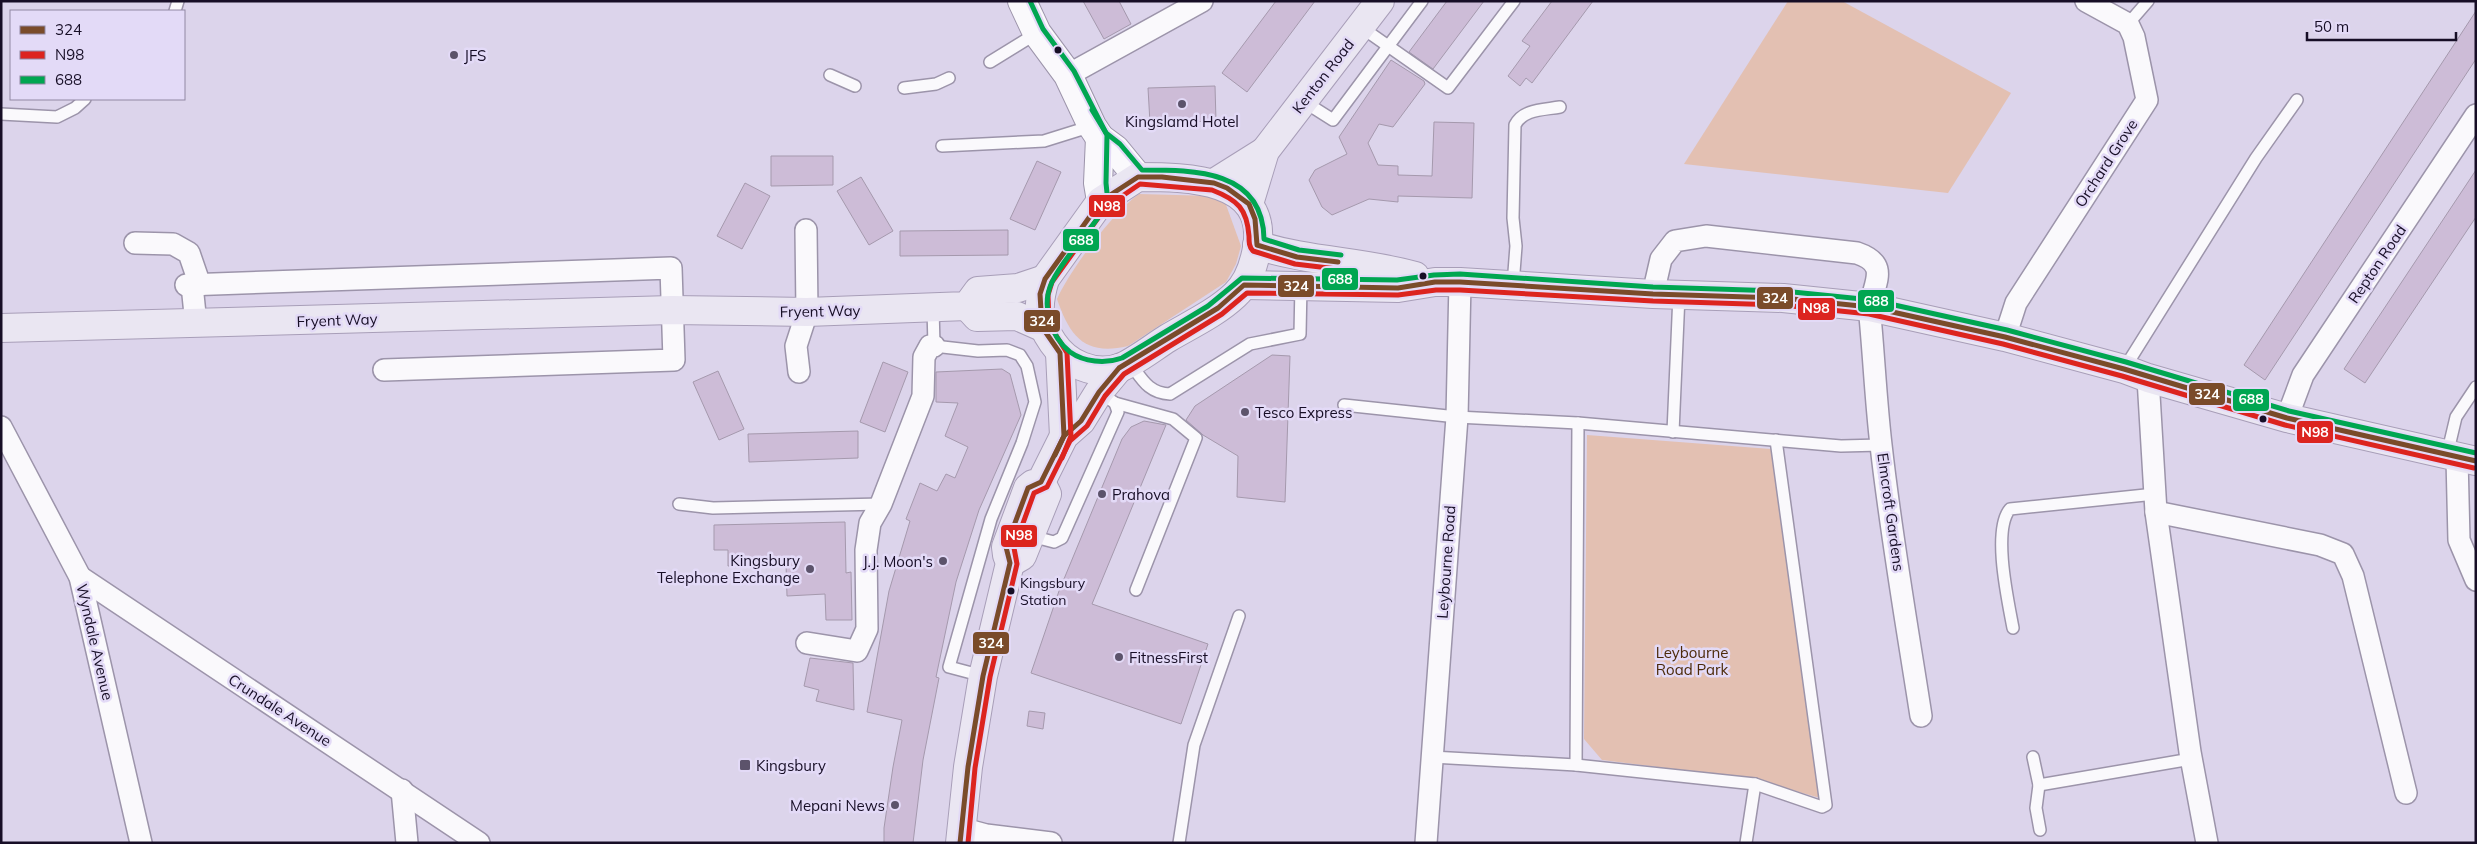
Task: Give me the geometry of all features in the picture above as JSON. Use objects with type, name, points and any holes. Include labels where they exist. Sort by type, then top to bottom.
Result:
[{"type":"main road","name":"Kenton Road","points":[[1249,204],[1265,151],[1380,1]]},
{"type":"main road","name":"Kenton Road","points":[[1214,183],[1265,151]]},
{"type":"main road","points":[[1138,177],[1162,177],[1214,183],[1227,188],[1249,204],[1255,219],[1257,245],[1253,266],[1244,285],[1235,295],[1218,308],[1124,365],[1091,370],[1075,364],[1060,353],[1042,328],[1040,294],[1045,279],[1101,201],[1138,177]]},
{"type":"main road","points":[[1257,245],[1297,257],[1399,272],[1448,282],[1791,299],[1870,308],[2005,337],[2287,418],[2460,458]]},
{"type":"main road","points":[[967,306],[978,291],[1018,288],[1045,279]]},
{"type":"main road","points":[[1244,285],[1398,288],[1448,282]]},
{"type":"main road","name":"Fryent Way","points":[[1,328],[672,310],[807,312],[967,306],[977,316],[1017,316],[1042,328]]},
{"type":"main road","points":[[1060,353],[1064,436]]},
{"type":"main road","points":[[960,835],[983,676],[1010,563],[1006,547],[1028,488],[1033,484],[1041,482],[1064,436],[1107,398],[1124,365]]},
{"type":"main road","points":[[1010,563],[1022,556],[1031,536],[1047,494],[1041,482]]},
{"type":"street","points":[[1022,1],[1037,33],[1068,75],[1096,132],[1115,149],[1138,177]]},
{"type":"street","points":[[1068,75],[1202,1]]},
{"type":"street","points":[[2086,1],[2128,24]]},
{"type":"street","name":"Orchard Grove","points":[[2005,337],[2016,303],[2147,100],[2134,37],[2128,24]]},
{"type":"street","name":"Repton Road","points":[[2287,418],[2303,375],[2476,114]]},
{"type":"street","points":[[1096,132],[1098,183],[1101,201]]},
{"type":"street","points":[[799,372],[796,346],[807,312],[806,230]]},
{"type":"street","name":"Elmcroft Gardens","points":[[1666,294],[1661,259],[1676,241],[1706,236],[1857,252],[1870,257],[1877,267],[1877,277],[1870,308],[1881,445],[1921,716]]},
{"type":"street","points":[[135,243],[173,244],[189,253],[193,285],[187,324]]},
{"type":"street","points":[[193,285],[671,268],[674,360],[384,370]]},
{"type":"street","name":"Leybourne Road","points":[[1426,843],[1457,417],[1448,282]]},
{"type":"street","points":[[807,643],[857,651],[867,629],[866,550],[870,523],[881,504],[923,396],[924,357],[930,346],[934,346]]},
{"type":"street","points":[[2136,374],[2191,759],[2207,843]]},
{"type":"street","name":"Wyndale Avenue","points":[[1,427],[80,577],[141,843]]},
{"type":"street","points":[[2460,458],[2459,540],[2476,580]]},
{"type":"street","points":[[2155,503],[2320,545],[2343,554],[2353,576],[2406,793]]},
{"type":"street","name":"Crundale Avenue","points":[[80,577],[480,843]]},
{"type":"street","points":[[402,790],[407,843]]},
{"type":"street","points":[[960,835],[986,835],[1051,843]]},
{"type":"lane","points":[[1303,101],[1334,120],[1422,1]]},
{"type":"lane","points":[[1361,27],[1448,88],[1514,1]]},
{"type":"lane","points":[[2128,24],[2148,1]]},
{"type":"lane","points":[[990,62],[1037,33]]},
{"type":"lane","points":[[830,75],[855,86]]},
{"type":"lane","points":[[904,88],[936,84],[949,78]]},
{"type":"lane","points":[[1,114],[57,117],[75,108],[84,100]]},
{"type":"lane","points":[[2136,374],[2256,158],[2297,100]]},
{"type":"lane","points":[[1513,285],[1516,246],[1513,218],[1515,126],[1518,118],[1525,113],[1560,107]]},
{"type":"lane","points":[[942,146],[1044,141],[1096,132]]},
{"type":"lane","points":[[1124,365],[1149,389],[1160,394],[1170,394],[1250,344],[1300,334],[1301,285]]},
{"type":"lane","points":[[1666,294],[1673,432]]},
{"type":"lane","points":[[933,308],[934,346],[1007,350],[1020,355],[1027,366],[1035,402],[1022,443],[991,519],[949,667],[983,676]]},
{"type":"lane","points":[[2460,458],[2456,417],[2476,387]]},
{"type":"lane","points":[[1031,536],[1054,542],[1062,538],[1118,412],[1107,398]]},
{"type":"lane","points":[[1107,398],[1173,419],[1196,438],[1136,590]]},
{"type":"lane","points":[[1344,405],[1457,417],[1578,422],[1841,446],[1881,445]]},
{"type":"lane","points":[[1576,765],[1578,422]]},
{"type":"lane","points":[[1432,757],[1576,765],[1756,784],[1822,807],[1826,804],[1776,440]]},
{"type":"lane","points":[[2013,628],[2003,570],[2003,526],[2005,515],[2010,509],[2155,503]]},
{"type":"lane","points":[[679,504],[713,508],[881,504]]},
{"type":"lane","points":[[1179,843],[1194,745],[1239,616]]},
{"type":"lane","points":[[2033,757],[2039,785],[2036,808],[2040,830]]},
{"type":"lane","points":[[2039,785],[2191,759]]},
{"type":"lane","points":[[1746,843],[1756,784]]},
{"type":"green space","points":[[1788,1],[1842,1],[2011,93],[1948,193],[1684,164]]},
{"type":"green space","points":[[1139,194],[1213,196],[1225,202],[1241,246],[1236,264],[1226,282],[1128,346],[1101,348],[1090,346],[1074,333],[1057,299],[1093,242],[1117,214]]},
{"type":"green space","name":"Leybourne Road Park","points":[[1587,435],[1771,449],[1820,798],[1754,779],[1602,760],[1584,739]]},
{"type":"building","points":[[1083,1],[1119,1],[1131,24],[1104,39]]},
{"type":"building","points":[[1276,1],[1315,1],[1247,92],[1222,73]]},
{"type":"building","points":[[1447,1],[1484,1],[1433,69],[1409,52]]},
{"type":"building","points":[[1552,1],[1593,1],[1532,83],[1526,78],[1520,86],[1508,76],[1530,46],[1522,41]]},
{"type":"building","points":[[2476,11],[2476,59],[2265,380],[2244,365]]},
{"type":"building","points":[[1391,60],[1424,81],[1425,84],[1393,127],[1379,124],[1368,143],[1378,165],[1398,166],[1398,175],[1432,176],[1434,122],[1474,123],[1472,198],[1398,196],[1398,202],[1369,199],[1332,215],[1322,207],[1309,180],[1315,170],[1347,154],[1339,137]]},
{"type":"building","name":"Kingslamd Hotel","points":[[1215,86],[1216,121],[1150,123],[1148,88]]},
{"type":"building","points":[[771,156],[833,156],[833,185],[771,186]]},
{"type":"building","points":[[1037,161],[1061,172],[1035,230],[1010,219]]},
{"type":"building","points":[[2476,170],[2476,217],[2365,383],[2344,369]]},
{"type":"building","points":[[861,177],[893,231],[869,245],[837,191]]},
{"type":"building","points":[[745,183],[770,196],[742,249],[717,236]]},
{"type":"building","points":[[1008,230],[1008,255],[900,256],[900,231]]},
{"type":"building","points":[[1272,355],[1290,356],[1285,502],[1237,497],[1238,456],[1203,435],[1186,420],[1195,406]]},
{"type":"building","points":[[883,362],[908,372],[885,432],[860,422]]},
{"type":"building","points":[[1002,369],[1010,374],[1021,415],[979,510],[956,582],[936,677],[939,678],[923,760],[913,843],[884,843],[884,828],[902,720],[867,712],[889,591],[910,521],[906,519],[920,483],[937,491],[946,474],[955,478],[968,447],[945,436],[958,403],[936,402],[936,372]]},
{"type":"building","points":[[718,371],[744,429],[719,440],[693,382]]},
{"type":"building","points":[[1144,421],[1166,425],[1092,604],[1208,644],[1181,724],[1031,673],[1059,591],[1122,439],[1131,427]]},
{"type":"building","points":[[858,431],[858,458],[749,462],[748,434]]},
{"type":"building","name":"Kingsbury Telephone Exchange","points":[[845,522],[846,573],[851,572],[852,620],[826,620],[825,594],[787,596],[786,564],[728,566],[728,550],[714,550],[714,525]]},
{"type":"building","points":[[810,658],[853,663],[854,710],[816,701],[819,690],[804,686]]},
{"type":"building","points":[[1029,711],[1045,713],[1043,729],[1027,726]]},
{"type":"transit line","name":"688","points":[[1030,1],[1043,29],[1074,71],[1107,135],[1106,183],[1108,203],[1057,272],[1047,300],[1049,320],[1057,338],[1070,352],[1088,360],[1109,361],[1122,358],[1208,306],[1242,278],[1397,280],[1460,274],[1653,287],[1783,291],[1872,300],[2007,330],[2126,362],[2289,411],[2476,453]]},
{"type":"transit line","name":"688","points":[[1092,110],[1106,133],[1120,144],[1142,170],[1183,171],[1222,179],[1239,187],[1252,199],[1261,216],[1264,239],[1299,250],[1341,255]]},
{"type":"transit line","name":"324","points":[[1055,455],[1064,436],[1060,353],[1042,327],[1040,294],[1045,279],[1101,201],[1138,177],[1162,177],[1214,183],[1227,188],[1249,204],[1255,219],[1257,245],[1297,257],[1338,262]]},
{"type":"transit line","name":"N98","points":[[1062,458],[1071,436],[1067,353],[1049,324],[1048,295],[1052,282],[1106,207],[1140,184],[1212,190],[1235,202],[1240,207],[1246,219],[1253,251],[1295,264],[1337,269]]},
{"type":"transit line","name":"324","points":[[960,843],[968,767],[983,676],[1010,563],[1006,547],[1028,488],[1041,482],[1064,436],[1081,421],[1099,392],[1119,368],[1218,308],[1244,285],[1398,288],[1435,282],[1460,282],[1653,294],[1783,298],[1870,307],[2005,337],[2124,369],[2287,418],[2476,461]]},
{"type":"transit line","name":"N98","points":[[968,843],[975,768],[990,677],[1017,564],[1014,548],[1034,493],[1047,487],[1070,441],[1087,426],[1105,396],[1124,374],[1222,314],[1247,293],[1398,295],[1436,290],[1460,290],[1653,301],[1782,305],[1869,314],[2003,344],[2122,376],[2285,425],[2474,468]]},
{"type":"place","name":"JFS","points":[[454,55]]},
{"type":"place","name":"Kingslamd Hotel","points":[[1182,104]]},
{"type":"place","name":"Tesco Express","points":[[1245,412]]},
{"type":"place","name":"Prahova","points":[[1102,494]]},
{"type":"place","name":"J.J. Moon's","points":[[943,561]]},
{"type":"place","name":"Kingsbury Telephone Exchange","points":[[810,569]]},
{"type":"place","name":"Kingsbury Station","points":[[1011,591]]},
{"type":"place","name":"FitnessFirst","points":[[1119,657]]},
{"type":"place","name":"Kingsbury","points":[[745,765]]},
{"type":"place","name":"Mepani News","points":[[895,805]]}]
